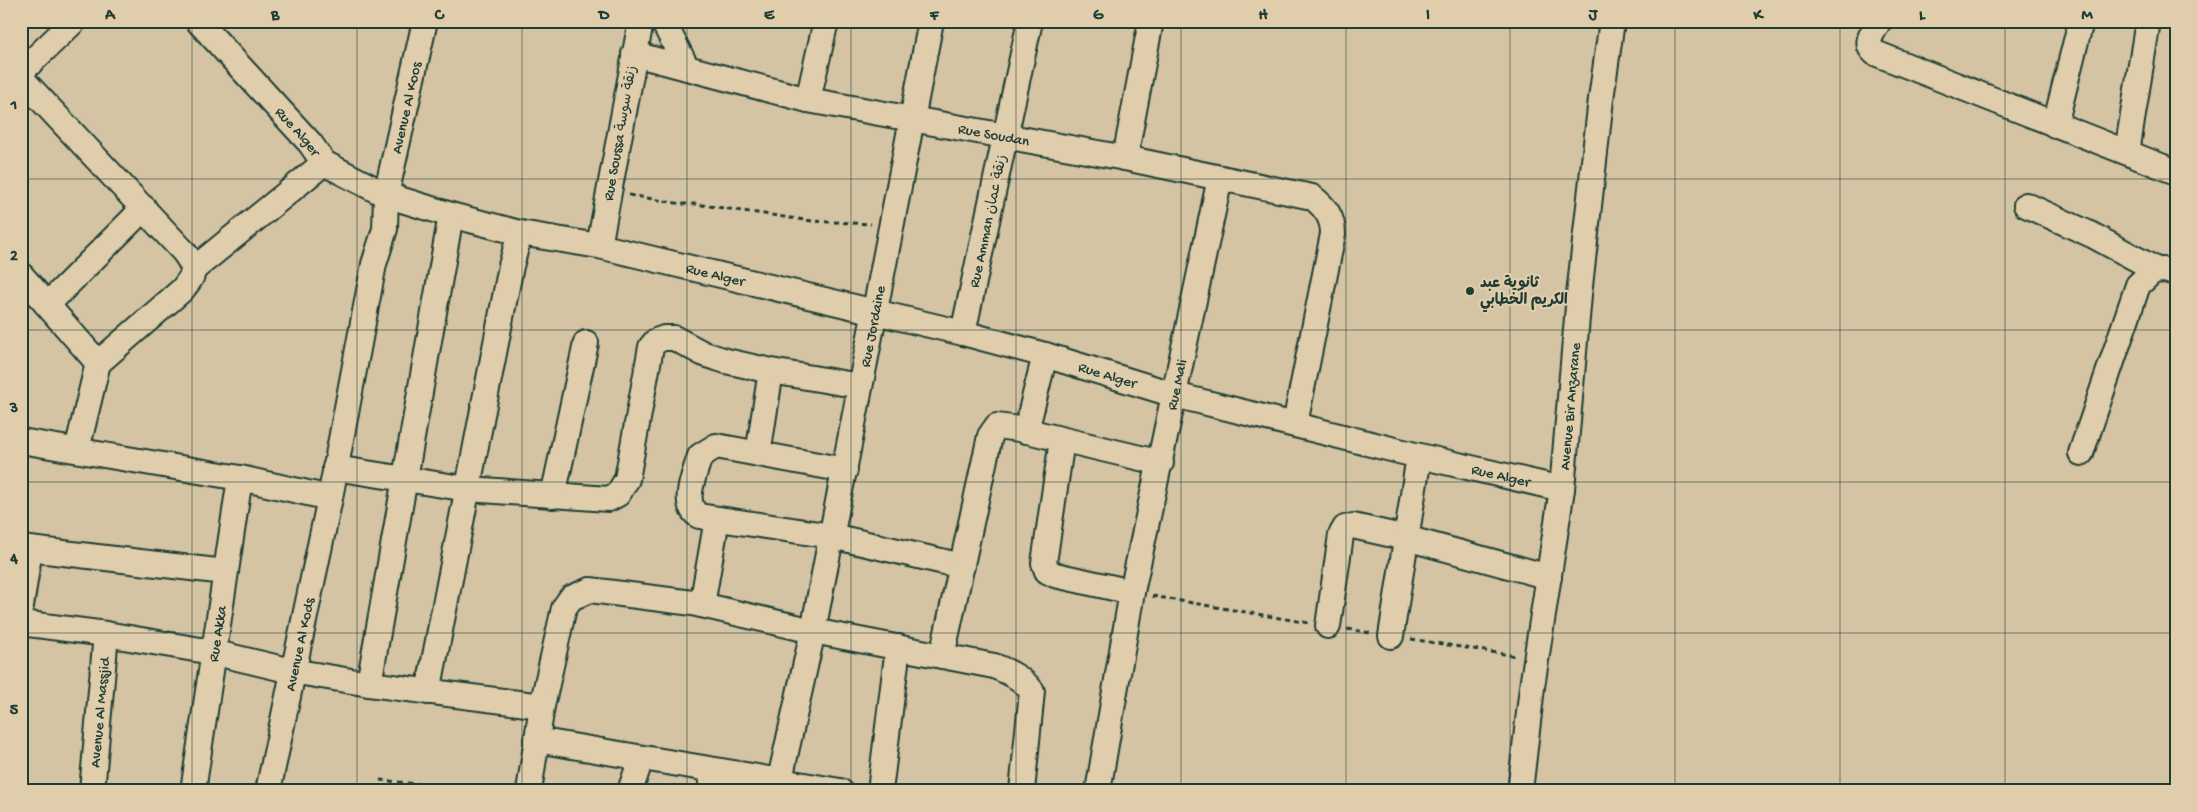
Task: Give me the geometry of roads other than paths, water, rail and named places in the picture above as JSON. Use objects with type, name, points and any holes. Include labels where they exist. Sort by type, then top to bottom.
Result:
[{"type":"street","points":[[21,72],[74,21]]},
{"type":"street","name":"Rue Alger","points":[[198,21],[310,143],[324,163],[386,195],[451,215],[520,232],[599,246],[875,314],[963,333],[1045,355],[1176,395],[1419,456],[1562,489]]},
{"type":"street","name":"Avenue Al Koos","points":[[335,468],[374,264],[385,229],[386,195],[425,21]]},
{"type":"street","name":"Rue Soussa زنقة سوسة","points":[[599,246],[641,21]]},
{"type":"street","points":[[663,21],[687,68]]},
{"type":"street","points":[[808,100],[826,21]]},
{"type":"street","name":"Rue Jordaine","points":[[796,785],[814,630],[930,21]]},
{"type":"street","name":"Rue Amman زنقة عمان","points":[[963,333],[1030,21]]},
{"type":"street","points":[[1124,158],[1152,21]]},
{"type":"street","name":"Avenue Bir Anzarane","points":[[1520,791],[1562,489],[1579,295],[1612,21]]},
{"type":"street","points":[[1880,21],[1869,41],[1871,49],[1875,53],[2176,172]]},
{"type":"street","points":[[2055,125],[2081,21]]},
{"type":"street","points":[[2127,152],[2148,21]]},
{"type":"street","name":"Rue Soudan","points":[[634,54],[808,100],[1124,158],[1312,197],[1327,211],[1333,224],[1333,234],[1295,424]]},
{"type":"street","points":[[21,78],[184,252],[194,269],[192,278],[182,290],[98,363],[78,450]]},
{"type":"street","points":[[194,269],[324,163]]},
{"type":"street","name":"Rue Mali","points":[[1098,791],[1132,592],[1176,395],[1220,178]]},
{"type":"street","points":[[2026,204],[2166,271]]},
{"type":"street","points":[[48,304],[144,208]]},
{"type":"street","points":[[369,684],[451,215]]},
{"type":"street","points":[[428,692],[511,266],[520,232]]},
{"type":"street","points":[[2081,453],[2138,285],[2148,273],[2166,271]]},
{"type":"street","points":[[21,275],[98,363]]},
{"type":"street","points":[[335,468],[468,489],[609,499],[618,494],[623,488],[630,469],[651,347],[656,341],[664,338],[674,338],[704,354],[726,361],[771,372],[860,386]]},
{"type":"street","points":[[553,496],[586,343]]},
{"type":"street","points":[[1026,431],[1045,355]]},
{"type":"street","points":[[758,454],[771,372]]},
{"type":"street","points":[[942,656],[990,436],[997,426],[1026,431],[1161,463]]},
{"type":"street","points":[[1062,440],[1044,563],[1047,571],[1054,575],[1132,592]]},
{"type":"street","points":[[21,441],[240,478],[330,498]]},
{"type":"street","points":[[845,470],[716,446],[700,456],[689,496],[689,507],[692,512],[699,516],[832,536],[962,566]]},
{"type":"street","points":[[1391,636],[1419,456]]},
{"type":"street","name":"Avenue Al Kods","points":[[268,791],[335,468]]},
{"type":"street","name":"Rue Akka","points":[[192,791],[240,478]]},
{"type":"street","points":[[702,605],[717,519]]},
{"type":"street","points":[[1328,626],[1341,535],[1345,528],[1353,526],[1406,538],[1549,578]]},
{"type":"street","points":[[21,606],[26,549],[225,572]]},
{"type":"street","points":[[530,791],[542,706],[564,608],[570,598],[590,590],[702,605],[1002,669],[1025,682],[1032,692],[1022,791]]},
{"type":"street","points":[[21,623],[106,634],[212,652],[292,671],[369,684],[542,706]]},
{"type":"street","name":"Avenue Al Massjid","points":[[92,791],[106,634]]},
{"type":"street","points":[[880,791],[898,647]]},
{"type":"street","points":[[536,740],[641,758],[712,780],[796,785],[840,791]]},
{"type":"street","points":[[630,791],[641,758]]},
{"type":"place","name":"ثانوية عبد الكريم الخطابي","points":[[1470,291]]}]
